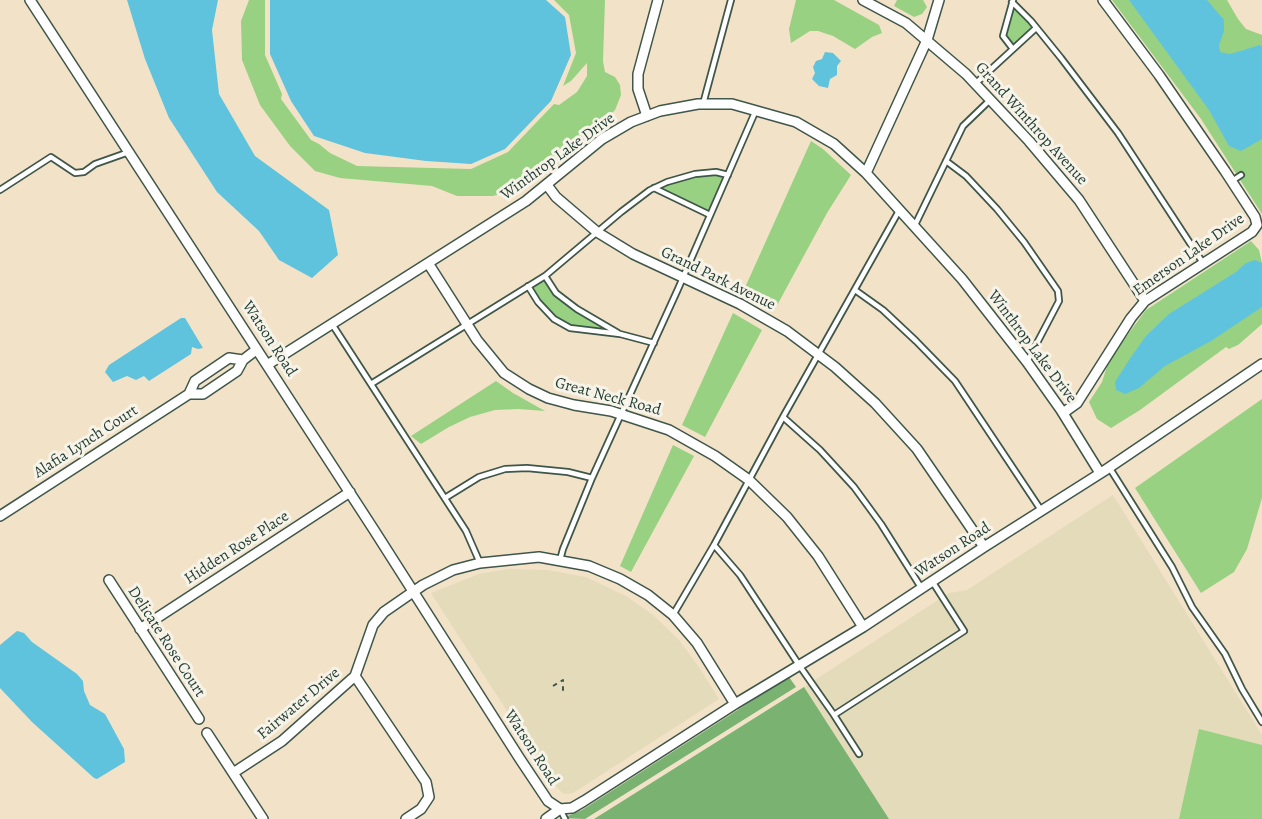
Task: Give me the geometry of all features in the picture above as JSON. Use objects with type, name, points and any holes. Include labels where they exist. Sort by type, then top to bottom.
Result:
[{"type":"street","name":"Watson Road","points":[[30,0],[414,591],[528,771],[548,801],[560,809],[572,808],[584,801],[735,704],[863,627],[1100,473],[1262,364]]},
{"type":"street","points":[[647,116],[638,89],[638,74],[658,0]]},
{"type":"street","name":"Grand Winthrop Avenue","points":[[863,0],[906,23],[927,40],[975,84],[1029,141],[1079,200],[1145,301]]},
{"type":"street","points":[[866,173],[927,40],[939,0]]},
{"type":"street","name":"Emerson Lake Drive","points":[[1063,413],[1077,403],[1131,318],[1145,301],[1252,231],[1257,225],[1255,217],[1232,181],[1159,75],[1103,0]]},
{"type":"street","name":"Winthrop Lake Drive","points":[[267,365],[526,201],[602,139],[631,122],[660,111],[703,104],[732,104],[796,122],[814,131],[834,144],[866,173],[962,279],[1027,362],[1063,413],[1100,473]]},
{"type":"street","name":"Grand Park Avenue","points":[[547,185],[556,197],[597,232],[633,254],[741,304],[787,331],[835,367],[875,403],[917,449],[984,547]]},
{"type":"street","name":"Great Neck Road","points":[[428,263],[467,324],[504,373],[548,398],[611,411],[669,430],[715,456],[749,480],[787,517],[818,556],[863,627]]},
{"type":"street","name":"Alafia Lynch Court","points":[[189,394],[203,394],[237,371],[243,360],[256,350]]},
{"type":"street","name":"Alafia Lynch Court","points":[[0,516],[189,394],[195,381],[229,358],[243,360]]},
{"type":"street","name":"Hidden Rose Place","points":[[140,629],[350,492]]},
{"type":"street","name":"Fairwater Drive","points":[[233,773],[282,741],[355,676],[373,625],[384,612],[423,585],[453,570],[480,563],[539,557],[589,566],[620,579],[648,595],[673,615],[697,643],[735,704]]},
{"type":"street","name":"Delicate Rose Court","points":[[109,580],[199,719]]},
{"type":"street","points":[[355,676],[426,782],[429,797],[421,809],[406,819]]},
{"type":"street","points":[[207,733],[263,819]]},
{"type":"street","points":[[546,819],[560,809]]},
{"type":"lane","points":[[703,104],[731,0]]},
{"type":"lane","points":[[1013,1],[1118,133],[1203,263]]},
{"type":"lane","points":[[1013,1],[1003,36],[1013,49]]},
{"type":"lane","points":[[975,84],[1036,28]]},
{"type":"lane","points":[[915,225],[963,126],[990,100]]},
{"type":"lane","points":[[560,560],[592,478],[684,278],[756,110]]},
{"type":"lane","points":[[0,190],[51,157],[75,173],[84,172],[95,164],[129,152]]},
{"type":"lane","points":[[946,160],[966,176],[997,209],[1058,291],[1059,301],[1027,362]]},
{"type":"lane","points":[[371,384],[545,276],[654,188],[695,174],[716,172],[728,175]]},
{"type":"lane","points":[[1232,181],[1241,175]]},
{"type":"lane","points":[[654,188],[710,216]]},
{"type":"lane","points":[[673,615],[900,209]]},
{"type":"lane","points":[[545,276],[556,293],[621,334]]},
{"type":"lane","points":[[528,286],[538,302],[554,319],[570,328],[621,334],[654,344]]},
{"type":"lane","points":[[855,290],[883,310],[955,381],[983,420],[1041,511]]},
{"type":"lane","points":[[332,324],[466,531],[480,563]]},
{"type":"lane","points":[[783,417],[820,450],[854,487],[881,524],[922,589]]},
{"type":"lane","points":[[1109,467],[1172,567],[1191,607],[1225,654],[1262,722]]},
{"type":"lane","points":[[445,498],[479,477],[506,469],[568,472],[592,478]]},
{"type":"lane","points":[[714,545],[740,574],[859,754]]},
{"type":"lane","points":[[834,715],[964,631],[932,581]]},
{"type":"lane","points":[[560,809],[565,819]]},
{"type":"path","points":[[270,350],[280,343]]},
{"type":"path","points":[[553,686],[563,680],[563,691]]},
{"type":"shaded area","points":[[1113,495],[1262,735],[1262,819],[889,819],[804,687],[949,593],[967,590]]},
{"type":"shaded area","points":[[508,569],[547,570],[586,577],[626,596],[653,615],[679,640],[719,699],[573,793],[564,794],[555,786],[431,593],[479,574]]},
{"type":"green space","points":[[249,0],[265,0],[265,55],[282,94],[281,99],[311,140],[330,153],[357,166],[471,169],[508,152],[554,104],[559,105],[577,92],[587,76],[587,63],[571,81],[563,86],[576,53],[569,15],[554,0],[605,0],[603,61],[605,72],[615,77],[620,85],[621,95],[615,110],[593,133],[563,160],[521,188],[493,196],[457,196],[432,186],[340,178],[315,171],[290,146],[260,105],[242,60],[241,21]]},
{"type":"green space","points":[[796,0],[834,0],[879,25],[882,33],[855,49],[833,36],[818,31],[810,31],[791,43],[789,29]]},
{"type":"green space","points":[[897,0],[923,0],[927,7],[922,14],[914,17],[894,6]]},
{"type":"green space","points":[[1112,0],[1227,0],[1246,29],[1262,35],[1262,214],[1201,119]]},
{"type":"green space","points":[[1012,2],[1036,28],[1013,49],[1003,36]]},
{"type":"green space","points":[[811,141],[851,175],[827,213],[774,311],[743,292]]},
{"type":"green space","points":[[716,172],[728,175],[710,215],[654,188],[667,182]]},
{"type":"green space","points":[[1251,241],[1259,250],[1262,263],[1262,324],[1238,345],[1229,349],[1226,347],[1140,410],[1111,428],[1097,419],[1089,402],[1102,382],[1109,360],[1146,310]]},
{"type":"green space","points":[[545,276],[556,293],[620,334],[570,328],[554,319],[528,286]]},
{"type":"green space","points":[[733,313],[762,330],[705,437],[682,425]]},
{"type":"green space","points":[[496,381],[545,411],[495,410],[470,417],[421,444],[411,436]]},
{"type":"green space","points":[[1262,399],[1262,498],[1247,549],[1234,572],[1201,593],[1135,488]]},
{"type":"green space","points":[[673,445],[694,456],[631,572],[620,566]]},
{"type":"green space","points":[[789,677],[796,687],[585,819],[558,818],[582,810]]},
{"type":"green space","points":[[804,687],[889,819],[594,819]]},
{"type":"green space","points":[[1199,729],[1262,745],[1262,819],[1179,819]]},
{"type":"water","points":[[127,0],[218,0],[212,30],[219,94],[255,156],[329,210],[338,255],[312,278],[279,260],[259,231],[217,192],[169,118],[145,59]]},
{"type":"water","points":[[270,0],[546,0],[565,17],[571,55],[551,101],[505,149],[471,164],[365,153],[314,136],[291,101],[270,54]]},
{"type":"water","points":[[1129,0],[1207,0],[1224,20],[1224,31],[1219,45],[1220,52],[1230,54],[1260,45],[1262,47],[1262,139],[1241,151],[1229,146],[1209,110]]},
{"type":"water","points":[[825,52],[833,53],[841,61],[837,66],[837,75],[830,79],[828,88],[819,86],[812,79],[815,73],[813,67],[816,61],[822,59]]},
{"type":"water","points":[[1255,260],[1262,263],[1262,307],[1211,341],[1165,366],[1139,388],[1125,394],[1116,390],[1115,382],[1131,357],[1146,336],[1169,314],[1236,272],[1246,263]]},
{"type":"water","points":[[181,318],[185,318],[203,348],[192,347],[191,354],[149,381],[144,376],[136,380],[127,376],[113,382],[105,372],[109,365]]},
{"type":"water","points":[[17,631],[24,633],[32,642],[77,674],[83,681],[84,691],[90,705],[105,714],[124,749],[125,762],[97,779],[94,778],[32,722],[0,688],[0,645]]}]
